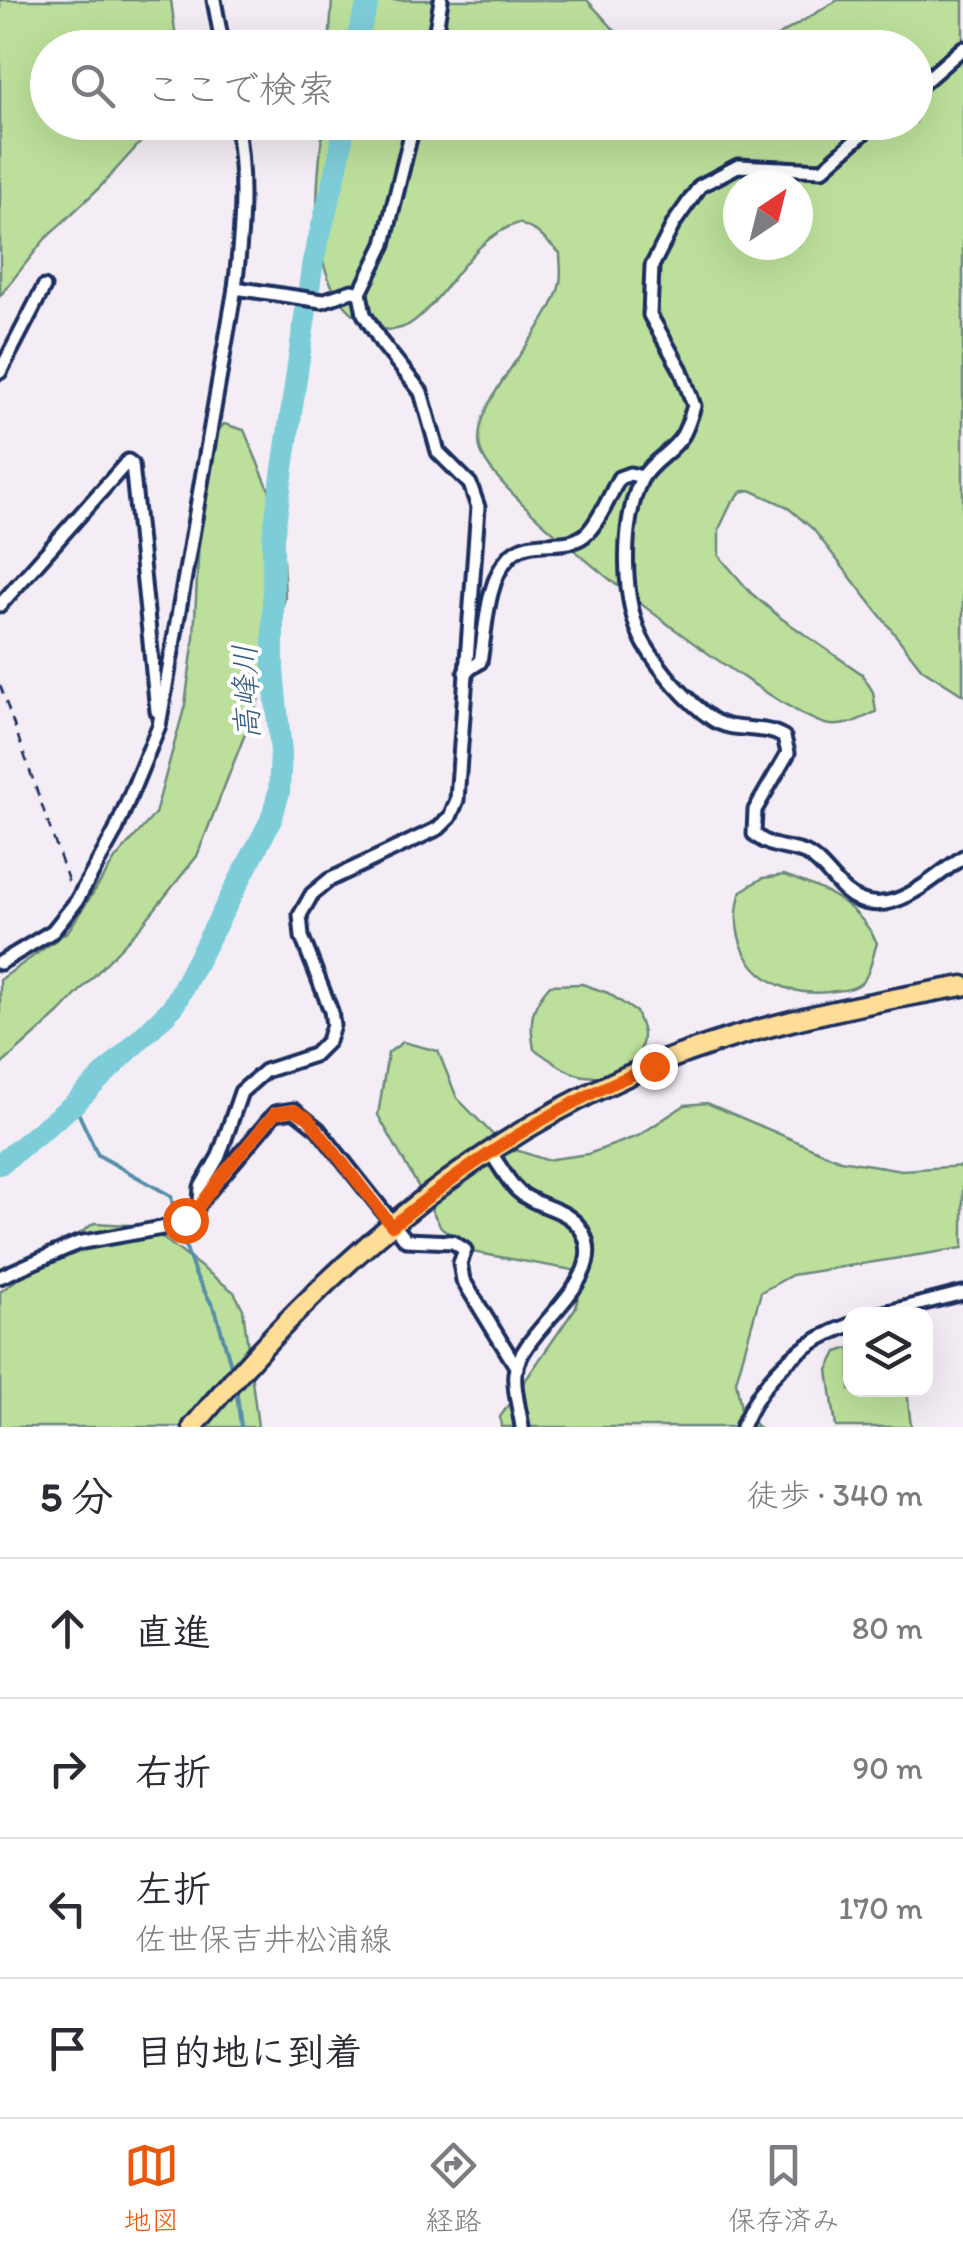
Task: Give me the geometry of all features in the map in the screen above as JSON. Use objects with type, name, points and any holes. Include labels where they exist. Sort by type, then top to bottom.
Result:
[{"type":"main road","points":[[193,1427],[286,1321],[335,1273],[490,1152],[591,1094],[715,1043],[824,1011],[963,986]]},
{"type":"street","points":[[214,0],[219,30]]},
{"type":"street","points":[[436,30],[441,0]]},
{"type":"street","points":[[933,74],[963,48]]},
{"type":"street","points":[[0,963],[53,931],[76,902],[115,832],[159,726],[235,288],[243,225],[244,165],[239,140]]},
{"type":"street","points":[[200,1202],[201,1187],[219,1156],[241,1092],[265,1071],[314,1055],[328,1042],[332,1011],[302,937],[300,915],[312,894],[328,880],[438,828],[450,817],[456,800],[478,507],[470,484],[438,452],[421,392],[381,342],[364,314],[360,294],[384,244],[410,140]]},
{"type":"street","points":[[856,140],[822,170],[738,166],[700,186],[652,266],[650,315],[681,370],[694,406],[682,437],[642,477],[627,531],[632,612],[644,643],[688,699],[710,718],[726,726],[770,729],[784,737],[788,753],[754,810],[754,834],[768,846],[807,854],[856,900],[875,904],[896,903],[963,857]]},
{"type":"street","points":[[0,372],[44,286]]},
{"type":"street","points":[[235,288],[322,302],[352,291],[360,294]]},
{"type":"street","points":[[0,604],[121,466],[128,461],[132,464],[159,726]]},
{"type":"street","points":[[466,672],[480,662],[494,585],[508,558],[526,544],[572,541],[587,534],[619,478],[630,474],[642,477]]},
{"type":"street","points":[[0,1277],[78,1243],[179,1223],[194,1214],[275,1113],[294,1110],[318,1129],[406,1240],[453,1242],[465,1250],[460,1263],[463,1280],[517,1368]]},
{"type":"street","points":[[490,1152],[516,1190],[532,1201],[556,1208],[575,1222],[588,1250],[574,1288],[524,1350],[517,1368],[522,1427]]},
{"type":"street","points":[[908,1307],[963,1293]]},
{"type":"street","points":[[757,1427],[744,1423],[769,1380],[790,1355],[843,1328]]},
{"type":"path","points":[[0,684],[76,902]]},
{"type":"green space","points":[[0,0],[171,0],[175,30],[30,30],[30,140],[143,140],[45,239],[0,296]]},
{"type":"green space","points":[[332,0],[587,0],[614,30],[330,30]]},
{"type":"green space","points":[[838,0],[963,0],[963,695],[922,669],[813,529],[786,506],[750,490],[741,492],[731,504],[719,529],[719,556],[752,594],[781,618],[862,674],[873,692],[876,712],[851,722],[825,724],[749,682],[638,602],[535,515],[499,479],[481,452],[479,433],[485,412],[553,302],[561,279],[560,253],[537,232],[519,223],[487,240],[414,321],[402,328],[376,328],[344,305],[330,283],[322,258],[317,203],[321,140],[933,140],[933,30],[788,30]]},
{"type":"green space","points":[[224,424],[244,430],[270,492],[282,542],[285,597],[258,701],[197,856],[142,925],[59,1013],[0,1066],[0,980],[68,931],[116,858],[155,814],[185,705],[209,442]]},
{"type":"green space","points":[[784,875],[838,899],[869,929],[877,943],[860,984],[843,990],[806,992],[786,988],[754,967],[738,934],[741,891],[763,878]]},
{"type":"green space","points":[[582,984],[608,993],[636,1012],[643,1035],[641,1047],[620,1071],[598,1076],[570,1072],[534,1049],[533,1014],[544,993],[550,985]]},
{"type":"green space","points":[[403,1042],[438,1051],[457,1098],[504,1146],[546,1160],[588,1154],[638,1136],[685,1105],[707,1103],[840,1160],[902,1170],[963,1166],[963,1248],[792,1275],[761,1292],[736,1381],[741,1409],[758,1427],[501,1427],[500,1417],[576,1307],[580,1285],[573,1270],[472,1252],[441,1227],[378,1115],[388,1053]]},
{"type":"green space","points":[[94,1223],[147,1226],[234,1292],[243,1309],[258,1427],[0,1427],[0,1292]]},
{"type":"green space","points":[[843,1350],[843,1397],[908,1397],[911,1427],[836,1427],[828,1370],[837,1352]]},
{"type":"waterway","name":"高峰川","points":[[360,30],[369,0]]},
{"type":"waterway","name":"高峰川","points":[[0,1164],[74,1104],[173,1007],[271,820],[279,792],[281,752],[273,670],[273,538],[313,261],[342,140]]},
{"type":"waterway","points":[[74,1104],[98,1155],[171,1196],[176,1219]]},
{"type":"waterway","points":[[179,1228],[195,1274],[216,1312],[233,1373]]},
{"type":"waterway","points":[[236,1387],[241,1427]]},
{"type":"route","points":[[185,1220],[194,1214],[275,1113],[294,1110],[308,1118],[392,1226],[497,1147],[591,1094],[654,1066]]}]
